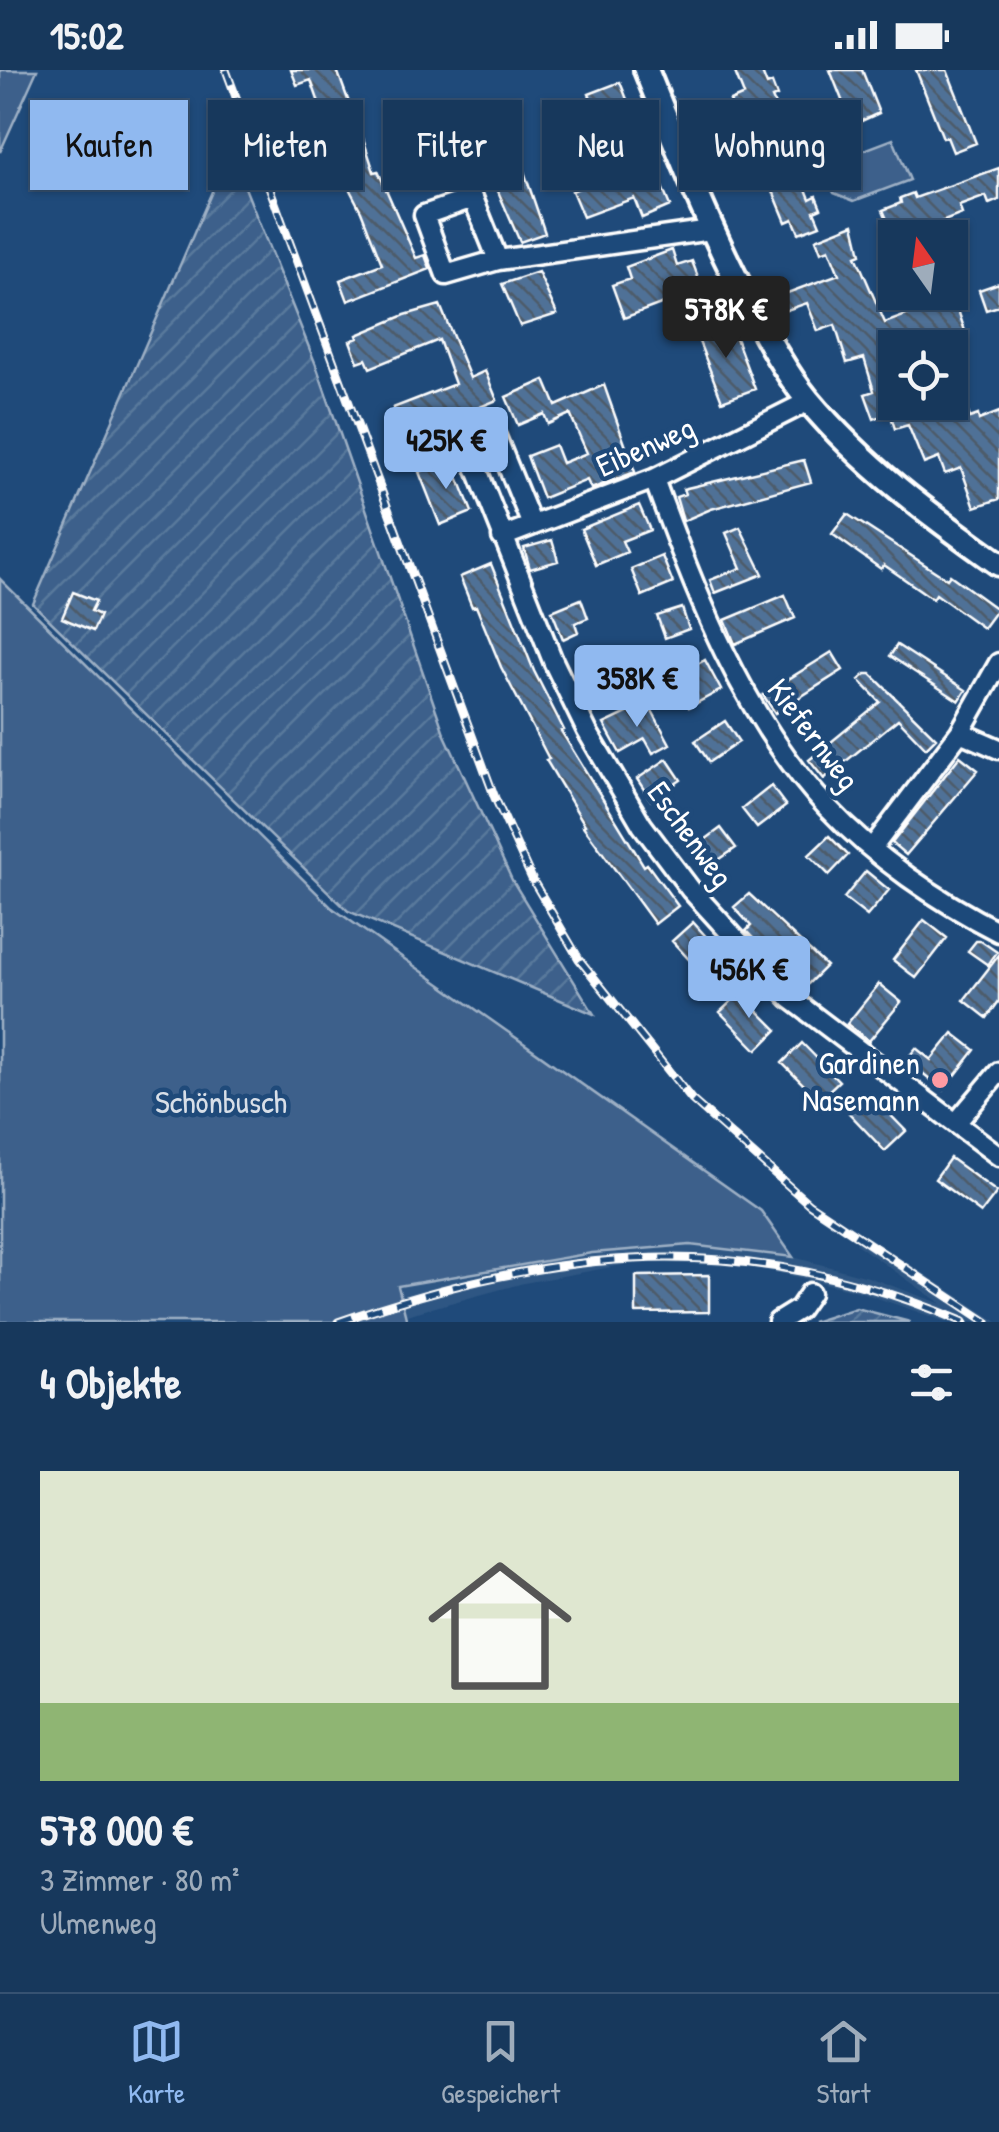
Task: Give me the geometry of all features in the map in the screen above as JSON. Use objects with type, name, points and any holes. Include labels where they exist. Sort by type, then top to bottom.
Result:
[{"type":"street","points":[[646,70],[711,230],[778,358],[809,401],[908,500],[999,564]]},
{"type":"street","points":[[498,260],[473,198],[424,214],[446,275],[498,260],[711,230]]},
{"type":"street","name":"Eibenweg","points":[[502,537],[654,479],[809,401]]},
{"type":"street","name":"Eschenweg","points":[[532,525],[496,436],[468,447],[553,660],[587,731],[642,826],[690,890],[790,998],[999,1156]]},
{"type":"street","name":"Kiefernweg","points":[[654,479],[674,535],[741,685],[787,755],[827,807],[872,847],[952,908],[999,932]]},
{"type":"street","name":"Kiefernweg","points":[[872,847],[960,732],[999,663]]},
{"type":"street","points":[[960,732],[999,749]]},
{"type":"street","points":[[956,1124],[999,1072]]},
{"type":"street","points":[[778,1322],[799,1309],[810,1294]]},
{"type":"shaded area","points":[[863,1234],[998,1322],[947,1322],[857,1291],[754,1267],[639,1262],[524,1283],[399,1317],[272,1322],[397,1286],[592,1253],[690,1245],[793,1257],[868,1277],[942,1304],[856,1244]]},
{"type":"green space","points":[[0,70],[37,70],[0,152]]},
{"type":"green space","points":[[893,139],[910,180],[854,201],[834,193],[833,190],[861,190],[861,151]]},
{"type":"green space","points":[[213,190],[246,190],[316,365],[444,733],[512,880],[594,1014],[348,911],[33,604]]},
{"type":"green space","name":"Schönbusch","points":[[0,579],[331,907],[761,1211],[793,1257],[690,1245],[592,1253],[398,1286],[407,1322],[0,1322]]},
{"type":"green space","points":[[856,1308],[910,1322],[812,1322]]},
{"type":"building","points":[[291,70],[337,70],[348,100],[318,100],[311,80],[297,85]]},
{"type":"building","points":[[734,70],[761,70],[777,96],[773,100],[732,100],[744,95]]},
{"type":"building","points":[[830,70],[862,70],[879,113],[861,121],[861,100],[842,100]]},
{"type":"building","points":[[916,70],[947,70],[976,143],[953,152],[947,137],[943,138]]},
{"type":"building","points":[[620,82],[627,100],[591,100],[589,94]]},
{"type":"building","points":[[363,138],[374,172],[378,171],[383,190],[416,258],[425,255],[430,269],[348,301],[340,280],[382,264],[350,190],[363,190]]},
{"type":"building","points":[[522,165],[545,233],[520,242],[498,190],[522,190]]},
{"type":"building","points":[[999,168],[999,200],[989,204],[986,196],[959,206],[962,214],[947,220],[887,220],[883,210],[913,193],[915,198]]},
{"type":"building","points":[[659,180],[670,206],[642,218],[634,198],[583,217],[572,191],[659,190]]},
{"type":"building","points":[[773,190],[806,190],[810,199],[816,196],[821,208],[814,211],[820,225],[799,233],[793,219],[786,222]]},
{"type":"building","points":[[854,224],[861,254],[856,256],[885,323],[920,310],[958,310],[965,330],[878,330],[878,418],[874,419],[865,394],[874,391],[864,358],[847,363],[835,325],[818,331],[807,303],[784,311],[779,296],[839,274],[829,249],[821,252],[816,239]]},
{"type":"building","points":[[672,250],[677,266],[692,261],[706,298],[672,310],[669,301],[624,318],[612,285],[630,279],[626,267]]},
{"type":"building","points":[[538,272],[557,314],[520,326],[502,284]]},
{"type":"building","points":[[999,283],[999,306],[986,310],[979,290]]},
{"type":"building","points":[[440,305],[470,378],[485,371],[497,400],[405,438],[393,408],[455,384],[439,340],[370,368],[366,359],[358,362],[350,341],[405,315]]},
{"type":"building","points":[[730,322],[755,389],[722,401],[696,334]]},
{"type":"building","points":[[545,380],[556,406],[604,385],[635,472],[591,489],[587,480],[543,498],[527,456],[555,445],[562,463],[587,453],[570,414],[548,424],[544,414],[518,425],[506,397]]},
{"type":"building","points":[[968,412],[970,418],[978,415],[979,420],[999,412],[999,499],[975,507],[961,468],[945,474],[939,458],[924,464],[908,425],[895,429],[892,420],[968,420]]},
{"type":"building","points":[[451,459],[472,512],[440,525],[419,472]]},
{"type":"building","points":[[804,460],[811,482],[711,509],[683,521],[676,497],[685,494],[683,489]]},
{"type":"building","points":[[639,505],[650,530],[622,541],[627,552],[596,565],[581,529]]},
{"type":"building","points":[[847,514],[947,579],[950,575],[997,609],[983,628],[936,594],[933,599],[884,565],[881,569],[832,534]]},
{"type":"building","points":[[740,527],[763,574],[715,593],[710,580],[741,568],[726,533]]},
{"type":"building","points":[[552,540],[558,561],[530,569],[524,548]]},
{"type":"building","points":[[662,556],[673,583],[642,596],[631,569]]},
{"type":"building","points":[[491,564],[534,671],[564,730],[561,731],[644,866],[647,864],[678,906],[655,924],[583,826],[546,760],[549,759],[501,667],[476,606],[472,607],[460,577]]},
{"type":"building","points":[[73,592],[96,601],[91,611],[100,615],[93,631],[62,618]]},
{"type":"building","points":[[785,595],[795,618],[735,644],[725,620]]},
{"type":"building","points":[[581,599],[588,618],[575,623],[578,632],[563,639],[552,611]]},
{"type":"building","points":[[682,608],[689,629],[665,638],[657,616]]},
{"type":"building","points":[[897,645],[966,690],[959,701],[890,656]]},
{"type":"building","points":[[609,649],[619,672],[589,686],[579,663]]},
{"type":"building","points":[[832,652],[843,670],[775,713],[763,695]]},
{"type":"building","points":[[705,660],[721,690],[689,707],[673,677]]},
{"type":"building","points":[[871,674],[936,738],[926,748],[898,719],[824,779],[809,760],[880,702],[859,680]]},
{"type":"building","points":[[648,703],[670,744],[653,753],[645,739],[620,753],[604,724]]},
{"type":"building","points":[[725,721],[739,742],[709,762],[695,741]]},
{"type":"building","points":[[960,756],[978,770],[906,855],[892,843]]},
{"type":"building","points":[[667,759],[681,780],[651,800],[637,779]]},
{"type":"building","points":[[771,786],[786,806],[757,828],[742,809]]},
{"type":"building","points":[[721,828],[736,848],[704,870],[690,851]]},
{"type":"building","points":[[829,836],[848,855],[829,875],[809,855]]},
{"type":"building","points":[[866,871],[889,890],[867,916],[844,898]]},
{"type":"building","points":[[749,894],[826,966],[803,989],[746,931],[751,926],[734,907]]},
{"type":"building","points":[[924,920],[947,938],[916,978],[893,960]]},
{"type":"building","points":[[693,922],[728,961],[708,980],[672,941]]},
{"type":"building","points":[[976,941],[997,952],[988,965],[968,951]]},
{"type":"building","points":[[999,955],[999,1001],[987,1018],[964,1000]]},
{"type":"building","points":[[879,984],[901,1002],[869,1041],[847,1024]]},
{"type":"building","points":[[740,993],[777,1030],[757,1050],[720,1012]]},
{"type":"building","points":[[953,1033],[975,1050],[944,1090],[921,1072],[916,1078],[901,1066],[916,1048],[931,1060]]},
{"type":"building","points":[[802,1043],[839,1081],[819,1100],[782,1063]]},
{"type":"building","points":[[869,1093],[906,1131],[885,1151],[849,1113]]},
{"type":"building","points":[[950,1158],[997,1192],[981,1213],[935,1179]]},
{"type":"building","points":[[709,1275],[709,1312],[636,1313],[636,1276]]},
{"type":"railway","points":[[226,70],[495,798],[532,879],[579,959],[692,1100],[809,1204],[987,1322]]},
{"type":"railway","points":[[338,1322],[419,1296],[498,1277],[575,1264],[652,1258],[728,1261],[805,1272],[884,1292],[964,1322]]},
{"type":"place","name":"Gardinen Nasemann","points":[[940,1080]]}]
